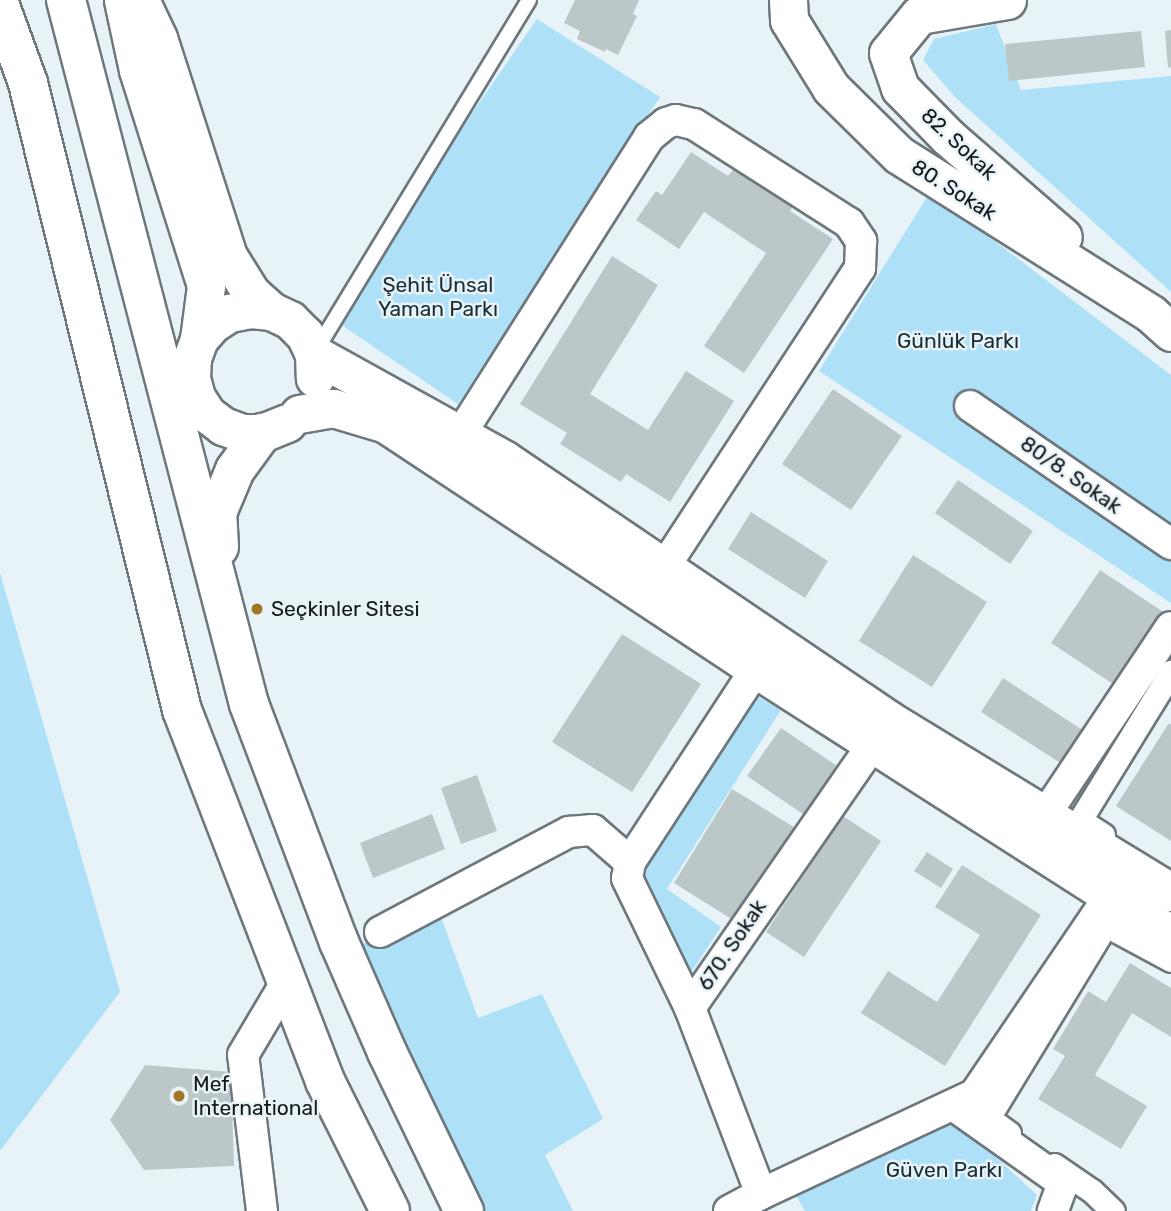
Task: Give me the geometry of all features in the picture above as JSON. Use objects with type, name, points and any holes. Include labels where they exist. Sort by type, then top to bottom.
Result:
[{"type":"highway","points":[[66,0],[249,704],[340,942],[387,1052],[464,1211]]},
{"type":"highway","points":[[0,6],[32,96],[182,710],[325,1081],[390,1211]]},
{"type":"highway","points":[[221,594],[217,513],[235,470],[262,433]]},
{"type":"street","points":[[123,0],[138,70],[206,286],[199,339],[192,358],[191,378],[201,406],[223,426],[242,433],[262,433],[282,427],[299,414],[314,386],[314,354],[305,335],[290,320],[271,311],[251,292],[228,256],[158,38],[140,0]]},
{"type":"street","name":"80. Sokak","points":[[788,0],[789,20],[831,88],[899,155],[1161,323]]},
{"type":"street","name":"82. Sokak","points":[[1007,0],[919,15],[888,53],[900,88],[948,137],[1161,323]]},
{"type":"street","points":[[451,449],[656,128],[676,120],[694,124],[849,223],[861,241],[860,268],[664,568]]},
{"type":"street","points":[[199,339],[212,324],[229,313],[250,309],[271,311]]},
{"type":"street","points":[[314,354],[451,449],[756,670],[1045,815],[1171,892]]},
{"type":"street","name":"80/8. Sokak","points":[[971,405],[1171,544]]},
{"type":"street","points":[[299,414],[333,408],[386,424],[451,449],[505,460],[664,568],[882,731],[1110,896],[1171,934]]},
{"type":"street","points":[[1045,815],[1171,627]]},
{"type":"street","points":[[690,1008],[627,878],[631,862],[756,670]]},
{"type":"street","points":[[1171,672],[1080,820],[1171,878]]},
{"type":"street","name":"670. Sokak","points":[[761,1194],[690,1008],[882,731]]},
{"type":"street","points":[[380,932],[569,832],[593,830],[631,862]]},
{"type":"street","points":[[729,1211],[975,1094],[1130,866]]},
{"type":"street","points":[[1112,1211],[1092,1191],[988,1118],[1107,925],[1171,960]]},
{"type":"street","points":[[262,1211],[243,1055],[287,981]]},
{"type":"street","points":[[953,1105],[1063,1183],[1053,1211]]},
{"type":"lane","points":[[314,354],[529,0]]},
{"type":"green space","name":"Şehit Ünsal Yaman Parkı","points":[[537,19],[660,97],[458,404],[331,318]]},
{"type":"green space","points":[[996,24],[1021,90],[1171,76],[1171,292],[955,97],[923,60],[934,39]]},
{"type":"green space","name":"Günlük Parkı","points":[[930,192],[1171,375],[1171,603],[819,371]]},
{"type":"green space","points":[[0,573],[120,992],[0,1151]]},
{"type":"green space","points":[[752,694],[781,710],[667,889],[721,927],[686,980],[639,881],[641,865]]},
{"type":"green space","points":[[440,914],[478,1018],[542,994],[603,1119],[545,1155],[573,1211],[481,1211],[355,947]]},
{"type":"green space","name":"Güven Parkı","points":[[954,1119],[1037,1195],[1031,1211],[805,1211],[795,1194]]},
{"type":"building","points":[[575,0],[639,0],[633,14],[637,16],[618,55],[577,39],[580,31],[564,23]]},
{"type":"building","points":[[1171,30],[1171,67],[1168,68],[1165,31]]},
{"type":"building","points":[[1141,31],[1145,67],[1009,81],[1005,44]]},
{"type":"building","points":[[691,152],[728,176],[735,167],[793,206],[790,211],[833,239],[744,373],[704,346],[766,253],[704,212],[679,249],[636,220],[656,191],[662,195]]},
{"type":"building","points":[[612,256],[658,285],[590,394],[648,430],[686,371],[734,401],[670,502],[626,474],[621,482],[560,444],[567,433],[520,404]]},
{"type":"building","points":[[833,389],[902,436],[851,510],[782,464]]},
{"type":"building","points":[[958,480],[1033,531],[1010,564],[935,513]]},
{"type":"building","points":[[751,512],[828,561],[805,598],[728,549]]},
{"type":"building","points":[[913,555],[987,602],[932,687],[859,641]]},
{"type":"building","points":[[1100,570],[1165,613],[1116,686],[1051,643]]},
{"type":"building","points":[[622,634],[701,684],[632,792],[552,742]]},
{"type":"building","points":[[1003,678],[1084,731],[1062,764],[981,712]]},
{"type":"building","points":[[1169,723],[1171,725],[1171,841],[1116,806]]},
{"type":"building","points":[[781,728],[843,770],[809,818],[747,776]]},
{"type":"building","points":[[477,775],[497,831],[461,844],[441,788]]},
{"type":"building","points":[[732,789],[794,827],[733,920],[674,883]]},
{"type":"building","points":[[432,814],[445,849],[373,878],[360,843]]},
{"type":"building","points":[[843,816],[881,841],[804,957],[766,932]]},
{"type":"building","points":[[927,852],[953,869],[941,888],[914,871]]},
{"type":"building","points":[[962,865],[1041,915],[945,1066],[861,1013],[888,971],[937,1002],[980,935],[935,907]]},
{"type":"building","points":[[1130,963],[1171,988],[1171,1037],[1132,1013],[1095,1075],[1147,1106],[1121,1149],[1038,1099],[1065,1056],[1053,1049],[1088,991],[1106,1002]]},
{"type":"building","name":"Mef International","points":[[145,1065],[231,1072],[234,1166],[144,1170],[110,1120]]},
{"type":"place","name":"Seçkinler Sitesi","points":[[257,609]]},
{"type":"place","name":"Mef International","points":[[179,1096]]}]
